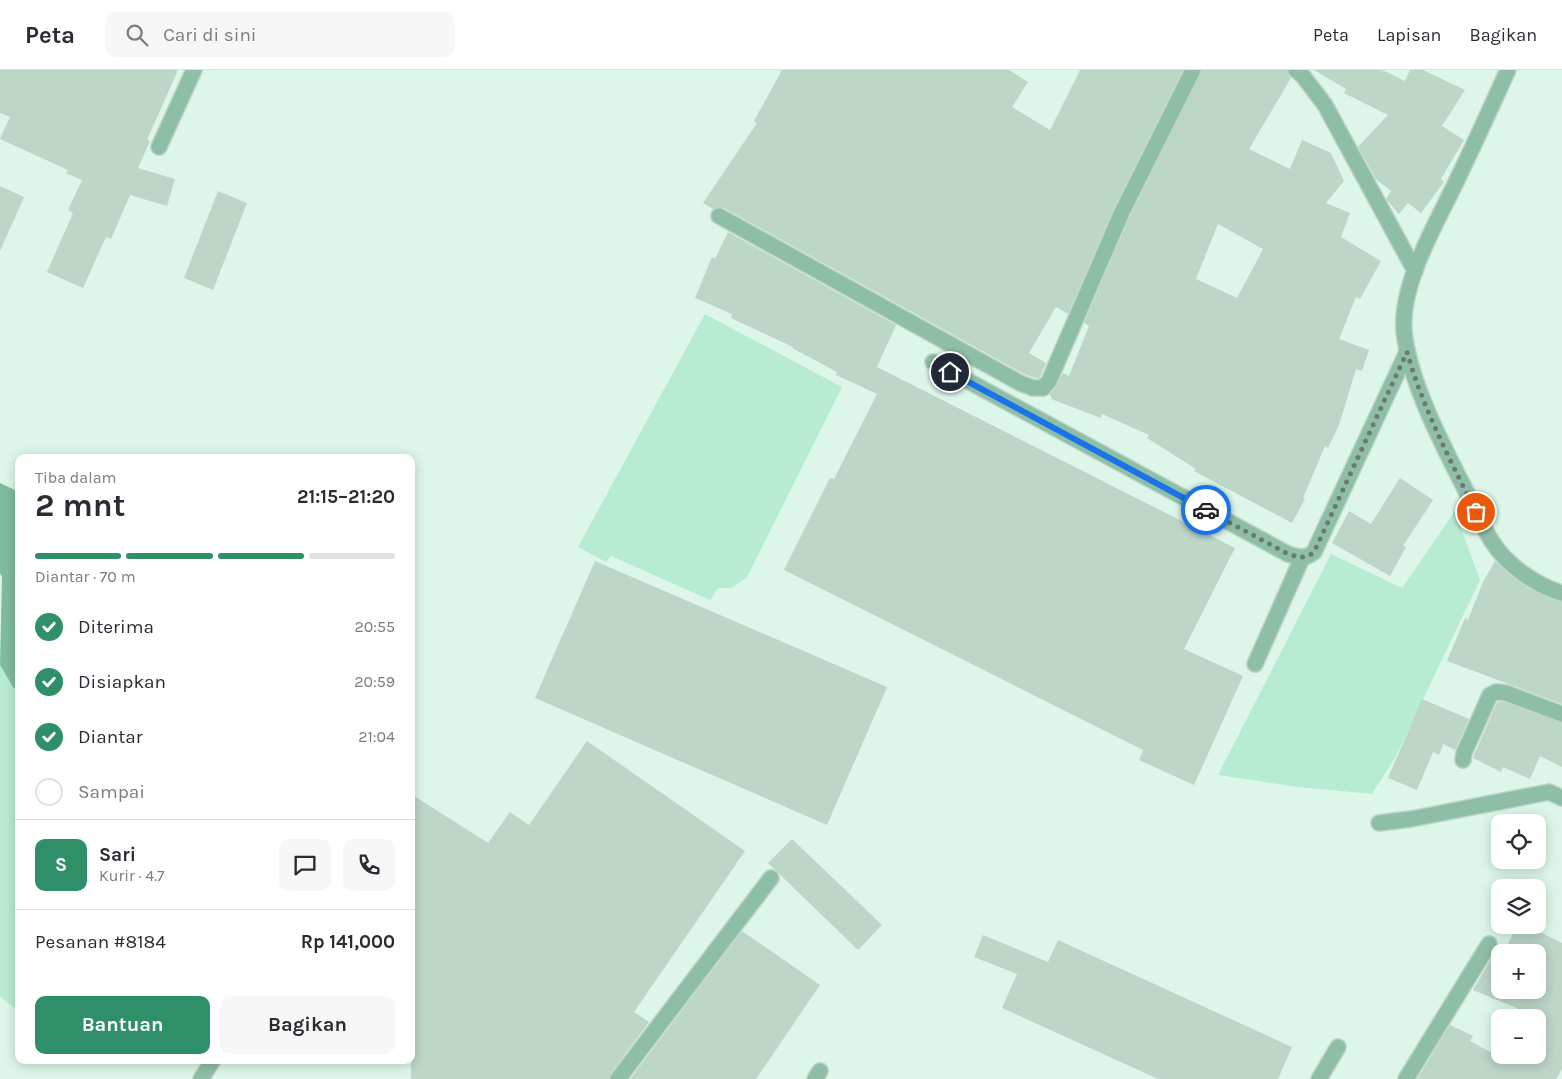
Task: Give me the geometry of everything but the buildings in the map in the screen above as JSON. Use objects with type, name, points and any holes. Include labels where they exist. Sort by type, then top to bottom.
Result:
[{"type":"street","points":[[159,147],[194,70]]},
{"type":"street","points":[[719,216],[1020,383],[1033,388],[1042,388],[1049,381],[1122,212],[1193,70]]},
{"type":"street","points":[[1296,70],[1303,76],[1325,105],[1415,270]]},
{"type":"street","points":[[1508,70],[1458,179],[1427,240],[1415,270],[1407,299],[1404,330],[1413,374],[1430,415],[1453,467],[1493,543],[1514,566],[1538,584],[1562,593]]},
{"type":"street","points":[[933,362],[1279,550],[1302,558],[1308,557],[1314,552],[1407,352]]},
{"type":"street","points":[[1255,664],[1302,558]]},
{"type":"street","points":[[1463,760],[1464,753],[1490,695],[1496,692],[1562,714]]},
{"type":"street","points":[[1379,823],[1411,819],[1549,792],[1562,798]]},
{"type":"street","points":[[618,1079],[771,878]]},
{"type":"street","points":[[1406,1079],[1489,944]]},
{"type":"street","points":[[1319,1079],[1338,1047]]},
{"type":"street","points":[[201,1079],[210,1064]]},
{"type":"green space","points":[[705,314],[842,387],[747,577],[732,588],[718,588],[710,600],[611,556],[606,562],[578,547]]},
{"type":"green space","points":[[0,483],[15,490],[15,689],[0,665],[2,577],[0,573]]},
{"type":"green space","points":[[1455,511],[1480,580],[1396,756],[1372,794],[1298,787],[1218,775],[1331,554],[1402,588]]},
{"type":"green space","points":[[0,665],[15,689],[15,1009],[0,996]]},
{"type":"way so far","points":[[1206,510],[1288,554],[1302,558],[1308,557],[1314,552],[1407,352],[1422,398],[1453,467],[1476,512]]},
{"type":"route","points":[[950,372],[1206,510]]}]
